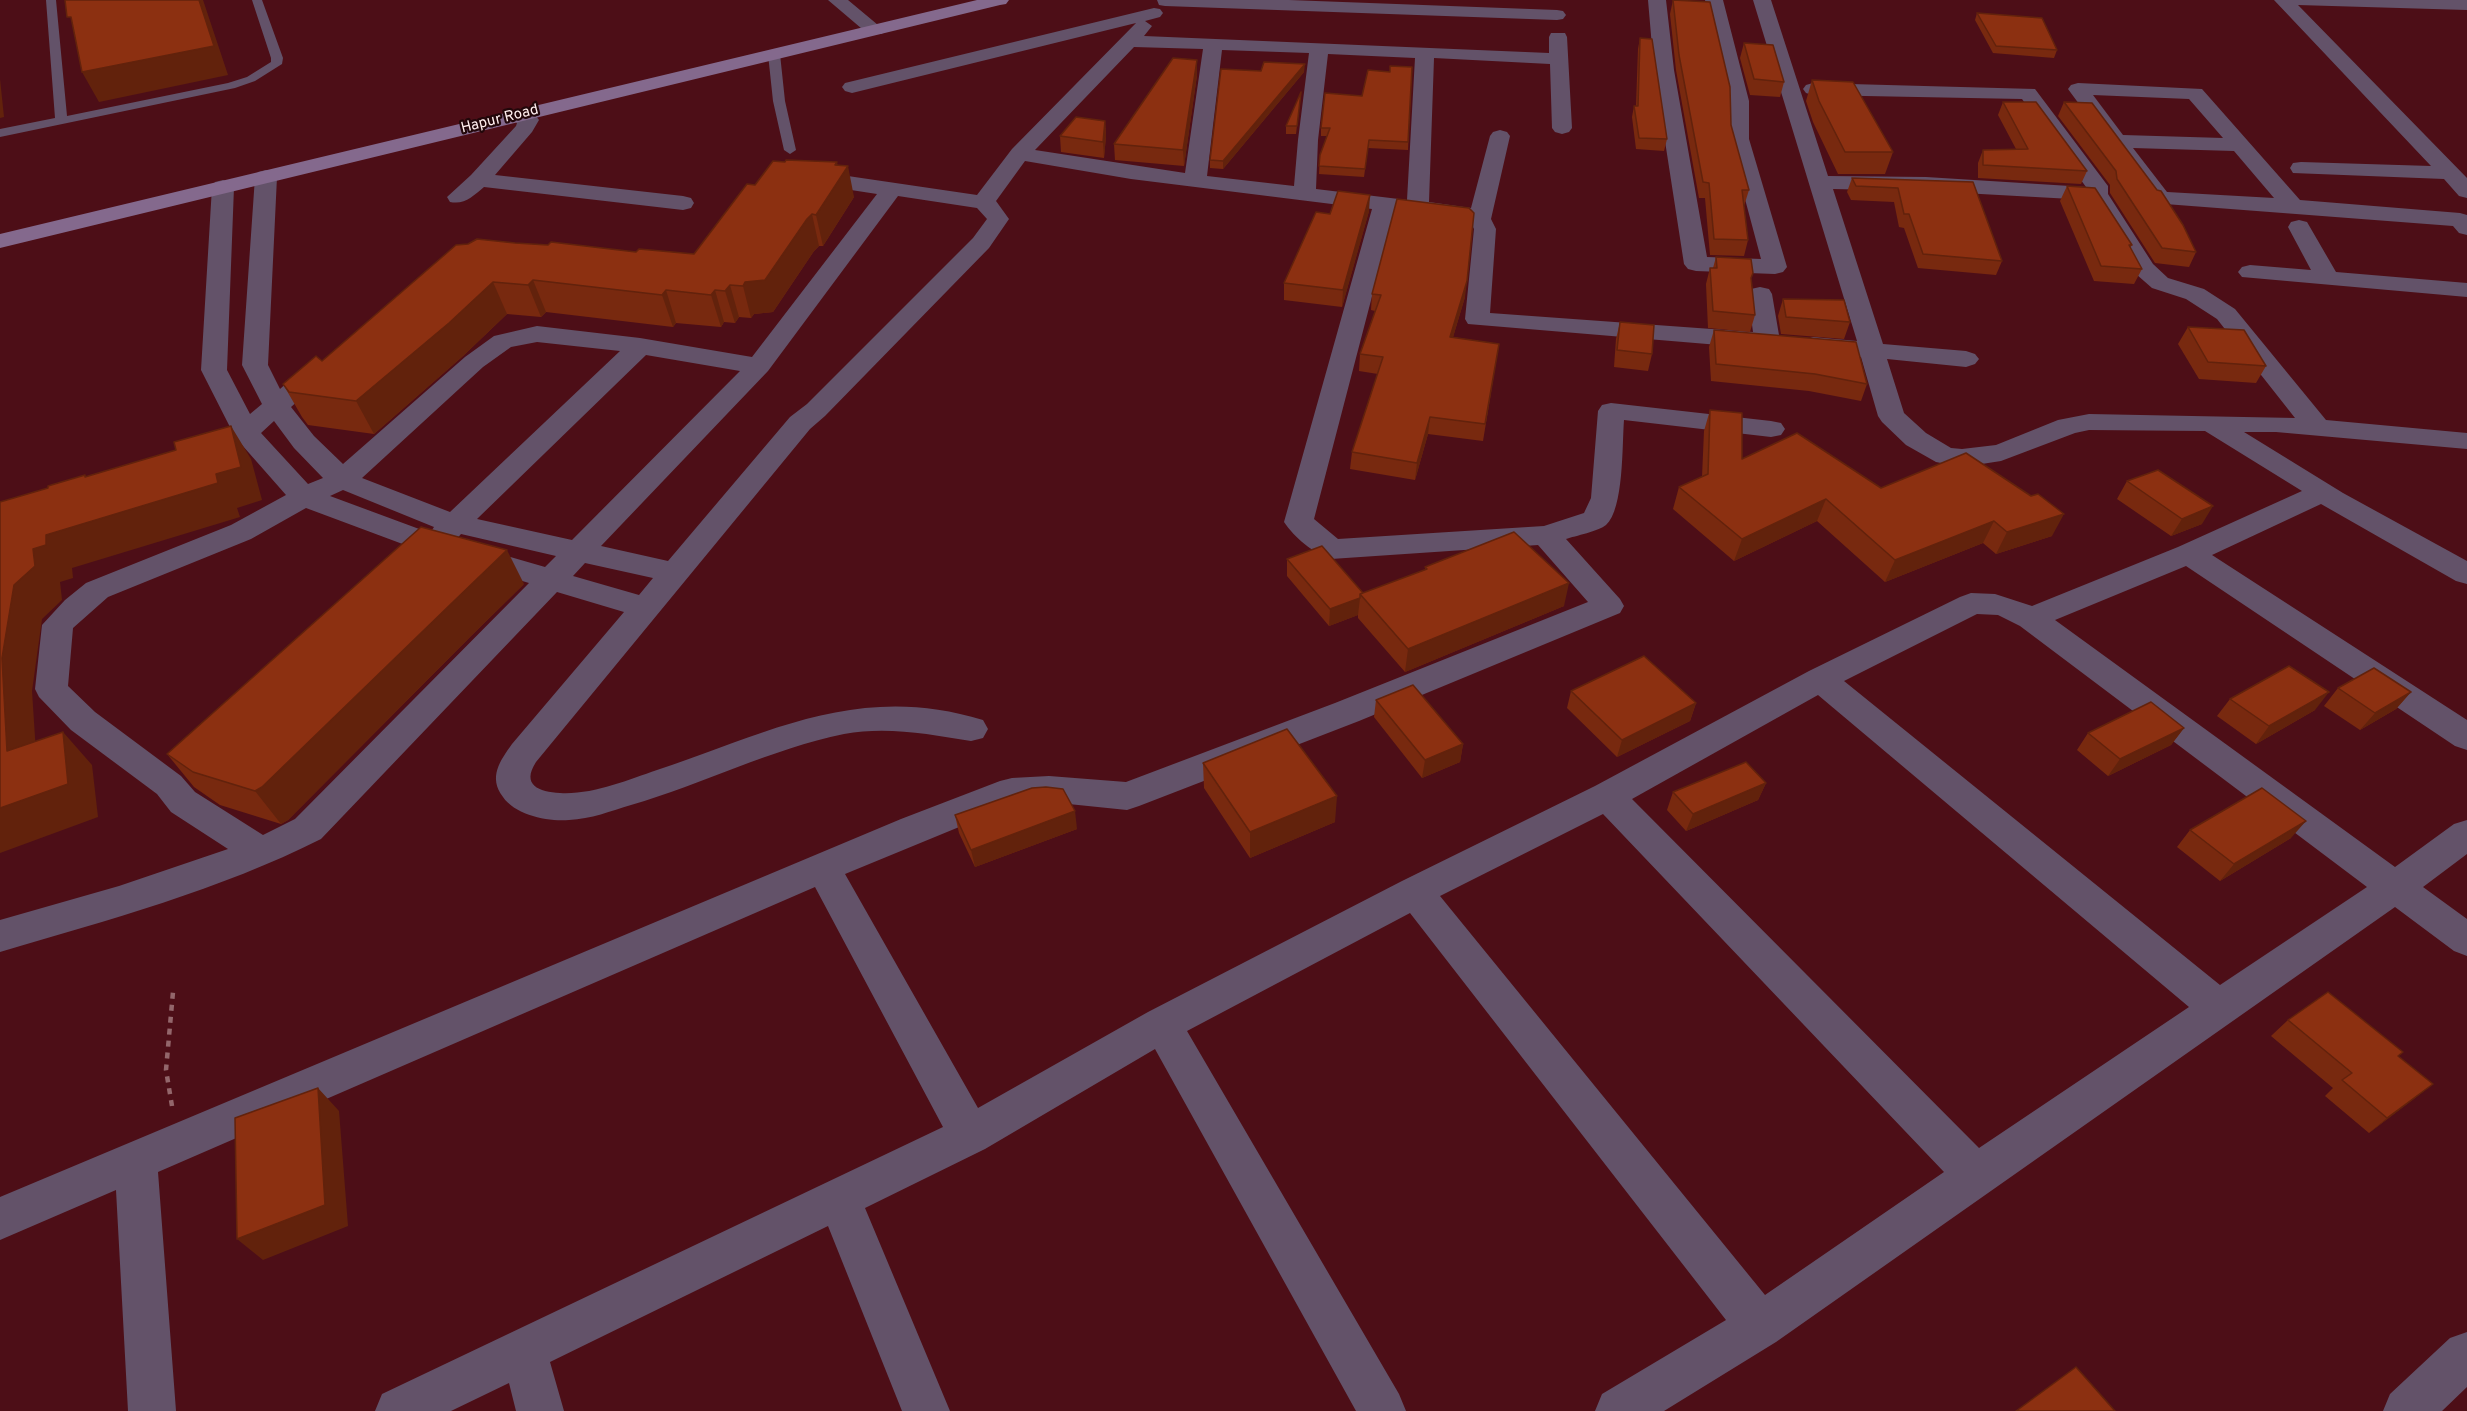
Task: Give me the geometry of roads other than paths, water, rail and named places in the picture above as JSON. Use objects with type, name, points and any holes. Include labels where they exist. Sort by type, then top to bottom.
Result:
[{"type":"main road","name":"Hapur Road","points":[[112,194],[874,17],[936,0]]},
{"type":"main road","name":"Hapur Road","points":[[0,241],[774,54],[874,17],[1000,0]]},
{"type":"street","points":[[837,0],[874,17]]},
{"type":"street","points":[[1657,0],[1664,70],[1696,264],[1774,267],[1740,139],[1739,101],[1714,0]]},
{"type":"street","points":[[1762,0],[1788,88],[1847,265],[1891,416],[1916,439],[1946,456],[1974,458],[2001,453],[2068,426],[2089,422],[2276,424],[2467,441]]},
{"type":"street","points":[[2283,0],[2467,191]]},
{"type":"street","points":[[2298,0],[2467,5]]},
{"type":"street","points":[[983,202],[1020,154],[1161,5]]},
{"type":"street","points":[[852,87],[1161,5],[1557,8],[1562,128]]},
{"type":"street","points":[[1129,41],[1559,59]]},
{"type":"street","points":[[1195,181],[1213,44]]},
{"type":"street","points":[[1305,194],[1308,140],[1319,48]]},
{"type":"street","points":[[1418,208],[1425,52]]},
{"type":"street","points":[[1788,88],[2028,93],[2097,186],[2097,194],[2144,269],[2160,283],[2195,294],[2226,314],[2317,427]]},
{"type":"street","points":[[2327,278],[2296,217],[2240,145],[2195,93],[2078,89],[2160,198],[2296,217],[2460,220],[2467,228]]},
{"type":"street","points":[[458,197],[479,180],[525,128],[529,120],[519,116]]},
{"type":"street","points":[[1480,219],[1500,136]]},
{"type":"street","points":[[2117,141],[2240,145]]},
{"type":"street","points":[[1020,154],[1131,173],[1468,214],[1480,219],[1485,228],[1476,320],[1767,341],[1966,359]]},
{"type":"street","points":[[2301,168],[2450,173]]},
{"type":"street","points":[[781,177],[794,176],[983,202],[990,207],[998,219],[981,243],[816,410],[800,423],[524,753],[513,770],[512,782],[518,793],[539,806],[568,807],[647,788],[806,731],[847,721],[925,721],[970,729]]},
{"type":"street","points":[[266,177],[255,365],[275,404],[304,442],[342,480],[457,524],[674,573]]},
{"type":"street","points":[[479,180],[683,203]]},
{"type":"street","points":[[1819,182],[1926,184],[2097,194]]},
{"type":"street","points":[[223,187],[214,370],[246,432],[304,497],[432,544],[645,608]]},
{"type":"street","points":[[0,936],[119,901],[262,852],[308,830],[759,366],[892,189]]},
{"type":"street","points":[[1385,204],[1299,522],[1331,549],[1546,535],[1595,519],[1605,498],[1611,411],[1771,429]]},
{"type":"street","points":[[219,268],[261,260]]},
{"type":"street","points":[[2250,272],[2467,290]]},
{"type":"street","points":[[1760,294],[1767,341]]},
{"type":"street","points":[[262,852],[183,802],[178,777],[83,721],[51,689],[58,626],[76,607],[97,590],[241,532],[304,497],[342,480],[474,362],[503,341],[537,334],[640,346],[759,366]]},
{"type":"street","points":[[406,568],[457,524],[640,346]]},
{"type":"street","points":[[177,469],[246,432],[275,404],[338,354]]},
{"type":"street","points":[[2210,423],[2467,574]]},
{"type":"street","points":[[2031,618],[2189,554],[2319,494],[2331,496]]},
{"type":"street","points":[[0,1219],[197,1133],[823,868],[1012,792],[1048,789],[1127,796],[1336,716],[1609,606],[1546,535]]},
{"type":"street","points":[[2189,554],[2467,737]]},
{"type":"street","points":[[399,1411],[970,1136],[1162,1024],[1415,892],[1607,796],[1820,679],[1971,604],[1988,602],[2010,606],[2031,618],[2467,940]]},
{"type":"street","points":[[1820,679],[2219,1008]]},
{"type":"street","points":[[1607,796],[1976,1175]]},
{"type":"street","points":[[1619,1411],[1760,1326],[2394,888],[2467,834]]},
{"type":"street","points":[[823,868],[970,1136]]},
{"type":"street","points":[[1415,892],[1760,1326]]},
{"type":"street","points":[[1162,1024],[1382,1411]]},
{"type":"street","points":[[136,1161],[152,1411]]},
{"type":"street","points":[[839,1199],[926,1411]]},
{"type":"street","points":[[524,1351],[540,1411]]},
{"type":"street","points":[[2407,1411],[2467,1355]]},
{"type":"lane","points":[[51,0],[61,120]]},
{"type":"lane","points":[[0,133],[231,86],[266,71],[276,64],[277,58],[257,0]]},
{"type":"lane","points":[[774,54],[779,101],[790,150]]}]
